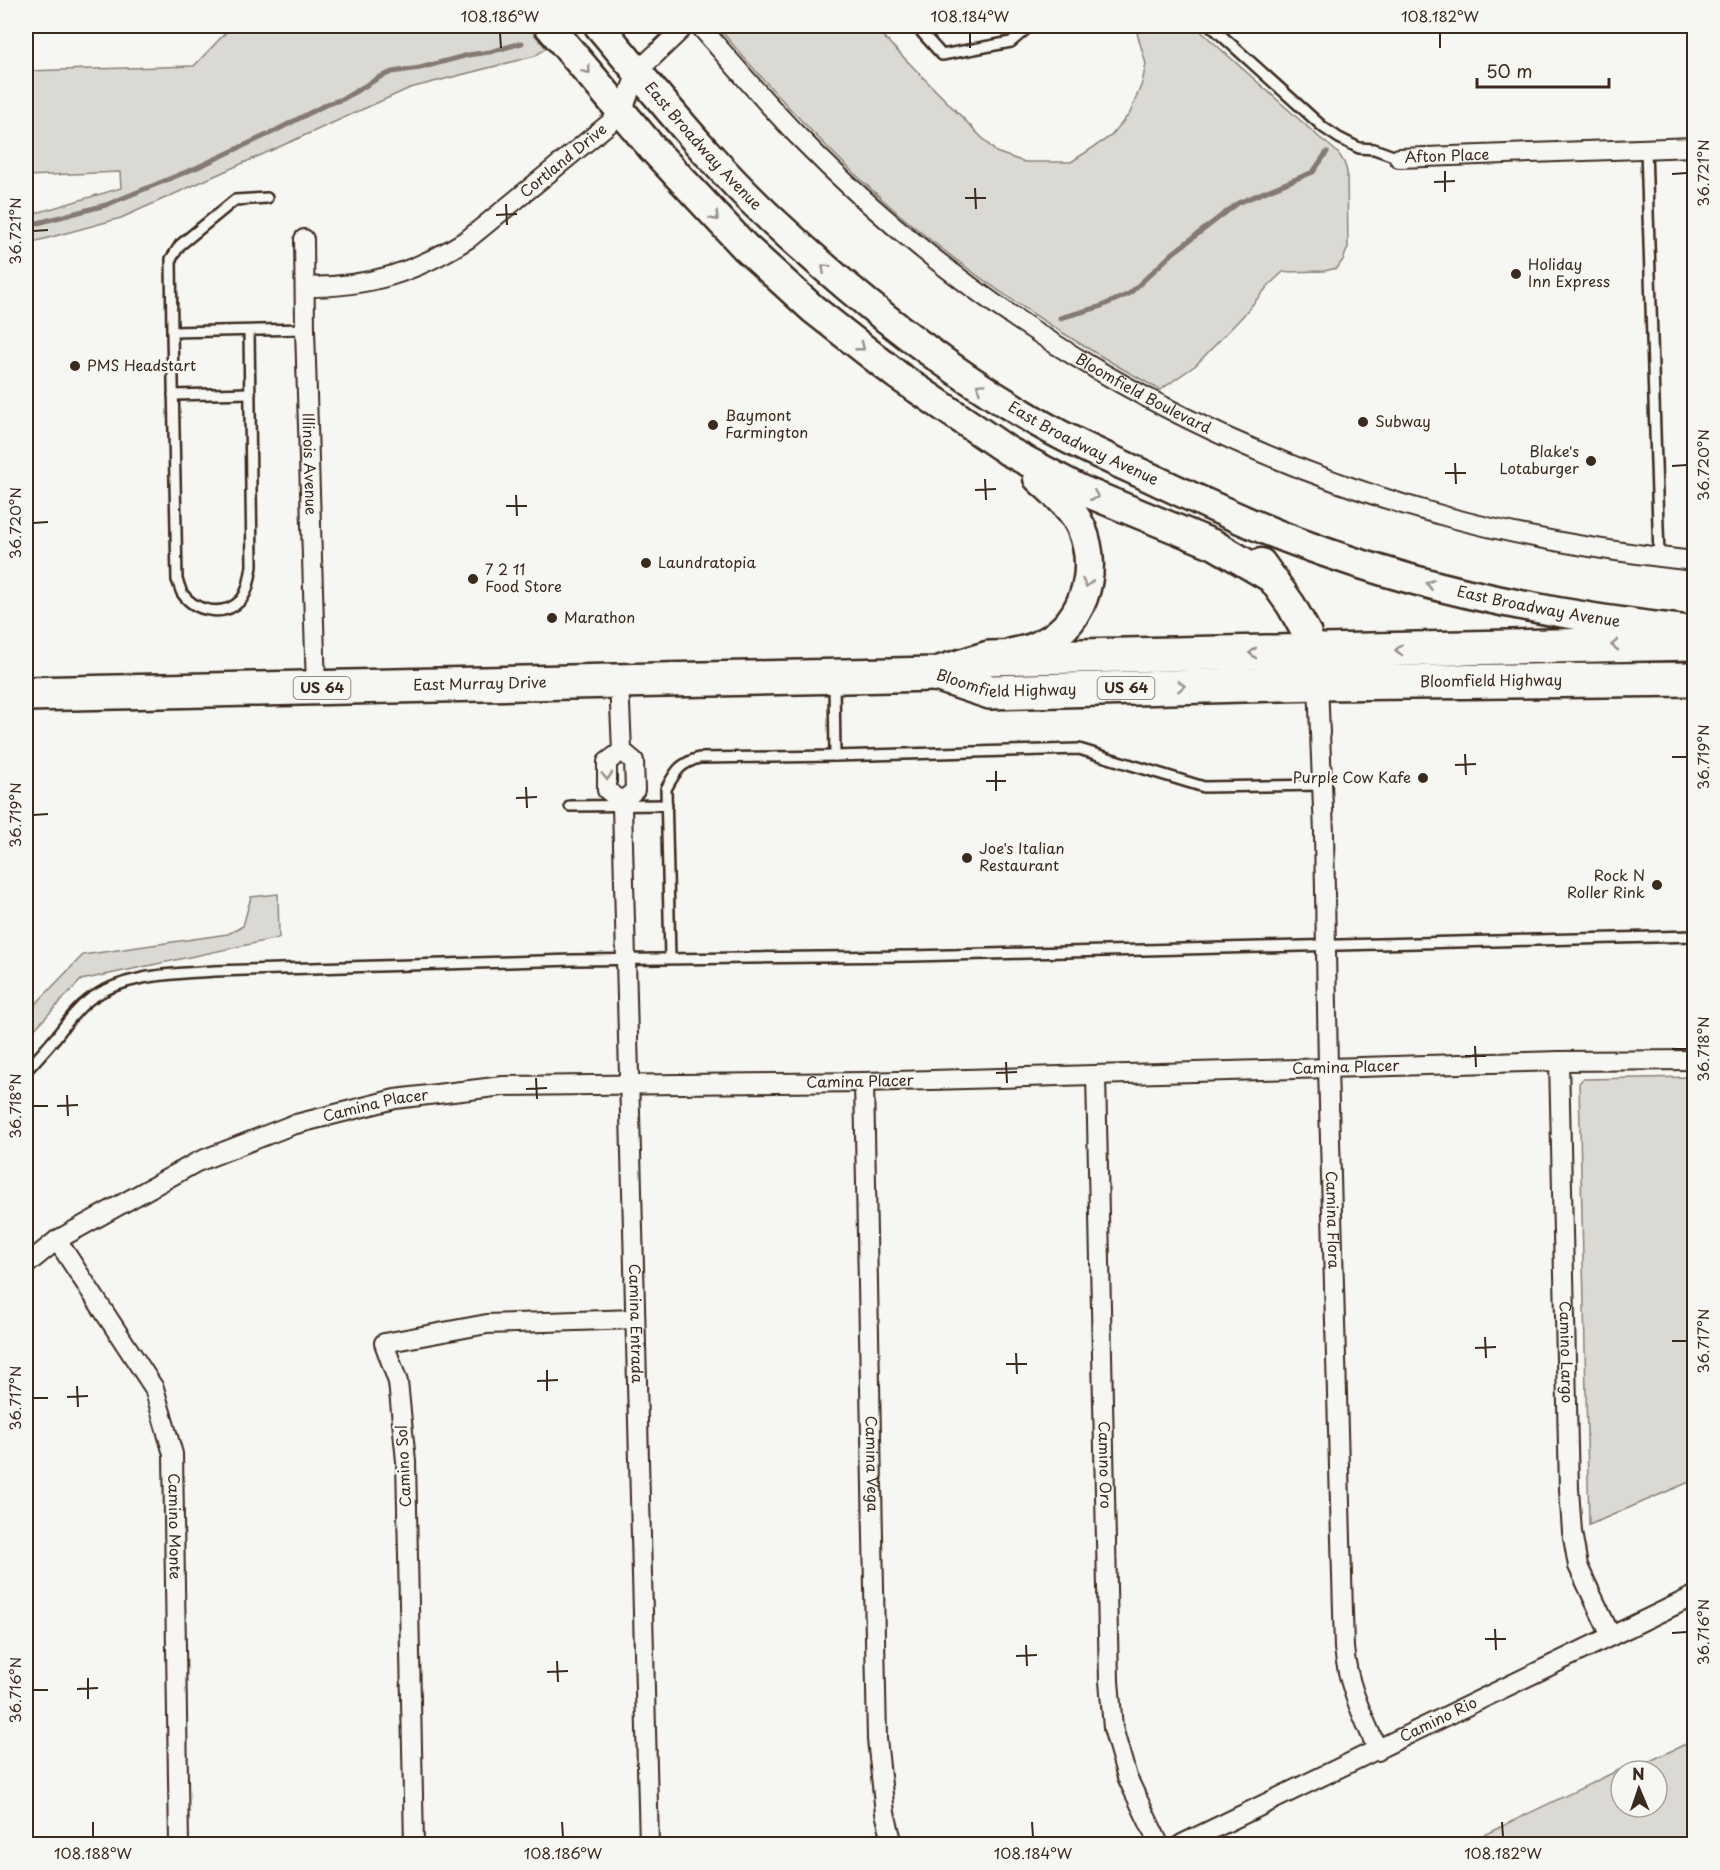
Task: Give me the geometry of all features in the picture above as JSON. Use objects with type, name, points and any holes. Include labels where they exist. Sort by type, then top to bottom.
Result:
[{"type":"highway","name":"Bloomfield Highway","points":[[936,674],[989,658],[1695,643]]},
{"type":"highway","name":"East Murray Drive","points":[[26,694],[936,674]]},
{"type":"highway","name":"Bloomfield Highway","points":[[936,674],[990,692],[1318,683],[1695,679]]},
{"type":"main road","points":[[549,26],[622,113],[744,247],[813,309],[897,375],[1008,450],[1081,490],[1215,545],[1273,579]]},
{"type":"main road","name":"East Broadway Avenue","points":[[599,26],[726,174],[769,217],[840,281],[891,323],[942,360],[1047,429],[1253,525],[1300,544],[1386,572],[1490,598],[1546,609],[1695,631]]},
{"type":"main road","points":[[1047,429],[1149,489],[1230,531],[1256,555],[1307,634],[1318,683]]},
{"type":"main road","points":[[989,658],[1033,648],[1066,627],[1083,599],[1089,571],[1081,528],[1072,512],[1008,450]]},
{"type":"street","points":[[622,113],[637,72],[686,26]]},
{"type":"street","name":"Bloomfield Boulevard","points":[[700,26],[795,133],[893,225],[994,304],[1115,380],[1171,410],[1260,451],[1375,495],[1446,517],[1513,532],[1589,547],[1695,561]]},
{"type":"street","name":"Cortland Drive","points":[[305,287],[330,287],[379,280],[412,269],[446,253],[483,227],[622,113]]},
{"type":"street","name":"Afton Place","points":[[1399,158],[1695,147]]},
{"type":"street","name":"Illinois Avenue","points":[[304,239],[304,329],[316,688]]},
{"type":"street","name":"Camina Entrada","points":[[619,681],[622,751],[634,761],[635,789],[622,804],[649,1845]]},
{"type":"street","name":"Camina Flora","points":[[1318,683],[1344,1648],[1346,1668],[1354,1696],[1378,1751]]},
{"type":"street","points":[[622,751],[606,762],[607,790],[622,804]]},
{"type":"street","name":"Camina Placer","points":[[26,1265],[57,1240],[197,1162],[292,1125],[395,1099],[503,1086],[864,1082],[1559,1061],[1695,1060]]},
{"type":"street","name":"Camino Largo","points":[[1559,1061],[1570,1510],[1578,1566],[1611,1636]]},
{"type":"street","name":"Camino Oro","points":[[1096,1075],[1109,1681],[1113,1728],[1127,1777],[1159,1845]]},
{"type":"street","name":"Camina Vega","points":[[864,1082],[877,1739],[885,1813],[893,1845]]},
{"type":"street","name":"Camino Monte","points":[[57,1240],[154,1388],[173,1454],[179,1845]]},
{"type":"street","name":"Camino Sol","points":[[414,1845],[406,1461],[398,1382],[384,1343],[487,1324],[635,1319]]},
{"type":"street","name":"Camino Rio","points":[[1182,1845],[1695,1596]]},
{"type":"lane","points":[[916,26],[942,55],[1011,42],[1030,26]]},
{"type":"lane","name":"Afton Place","points":[[1211,26],[1324,128],[1359,148],[1374,149],[1399,158]]},
{"type":"lane","points":[[1646,149],[1659,557]]},
{"type":"lane","points":[[249,331],[252,566],[248,585],[241,600],[227,610],[210,611],[195,606],[183,593],[177,580],[171,258],[180,245],[235,200],[267,198]]},
{"type":"lane","points":[[172,332],[304,329]]},
{"type":"lane","points":[[173,395],[250,393]]},
{"type":"lane","points":[[834,676],[835,756]]},
{"type":"lane","points":[[670,958],[666,789],[675,773],[685,762],[699,758],[1079,750],[1204,787],[1322,785]]},
{"type":"lane","points":[[570,806],[667,805]]},
{"type":"lane","points":[[26,1071],[72,1016],[88,1000],[106,989],[150,977],[214,970],[670,958],[912,956],[1695,936]]},
{"type":"shaded area","points":[[232,26],[527,26],[546,48],[535,56],[410,88],[121,218],[26,244],[26,216],[121,188],[120,172],[26,176],[26,71],[194,66]]},
{"type":"shaded area","points":[[717,26],[873,26],[996,152],[1024,162],[1071,162],[1111,136],[1130,113],[1142,83],[1146,64],[1135,26],[1195,26],[1341,156],[1347,172],[1348,247],[1337,268],[1324,271],[1283,272],[1196,365],[1160,390],[1059,331],[993,287],[930,240],[875,193],[828,148],[760,76]]},
{"type":"shaded area","points":[[278,894],[279,938],[81,980],[26,1038],[26,1014],[83,955],[228,934],[243,926],[251,897]]},
{"type":"shaded area","points":[[1694,1077],[1694,1480],[1589,1525],[1579,1083],[1583,1079]]},
{"type":"shaded area","points":[[1694,1740],[1694,1844],[1465,1844],[1609,1775],[1609,1819],[1669,1819],[1669,1759],[1654,1759]]},
{"type":"waterway","points":[[26,226],[106,205],[198,167],[327,104],[343,99],[392,72],[420,68],[522,43]]},
{"type":"waterway","points":[[1060,318],[1099,307],[1129,294],[1173,253],[1238,203],[1313,172],[1327,152]]},
{"type":"place","name":"Holiday Inn Express","points":[[1516,274]]},
{"type":"place","name":"PMS Headstart","points":[[75,366]]},
{"type":"place","name":"Subway","points":[[1363,422]]},
{"type":"place","name":"Baymont Farmington","points":[[713,425]]},
{"type":"place","name":"Blake's Lotaburger","points":[[1591,461]]},
{"type":"place","name":"Laundratopia","points":[[646,563]]},
{"type":"place","name":"7 2 11 Food Store","points":[[473,579]]},
{"type":"place","name":"Marathon","points":[[552,618]]},
{"type":"place","name":"Purple Cow Kafe","points":[[1423,778]]},
{"type":"place","name":"Joe's Italian Restaurant","points":[[967,858]]},
{"type":"place","name":"Rock N Roller Rink","points":[[1657,885]]}]
